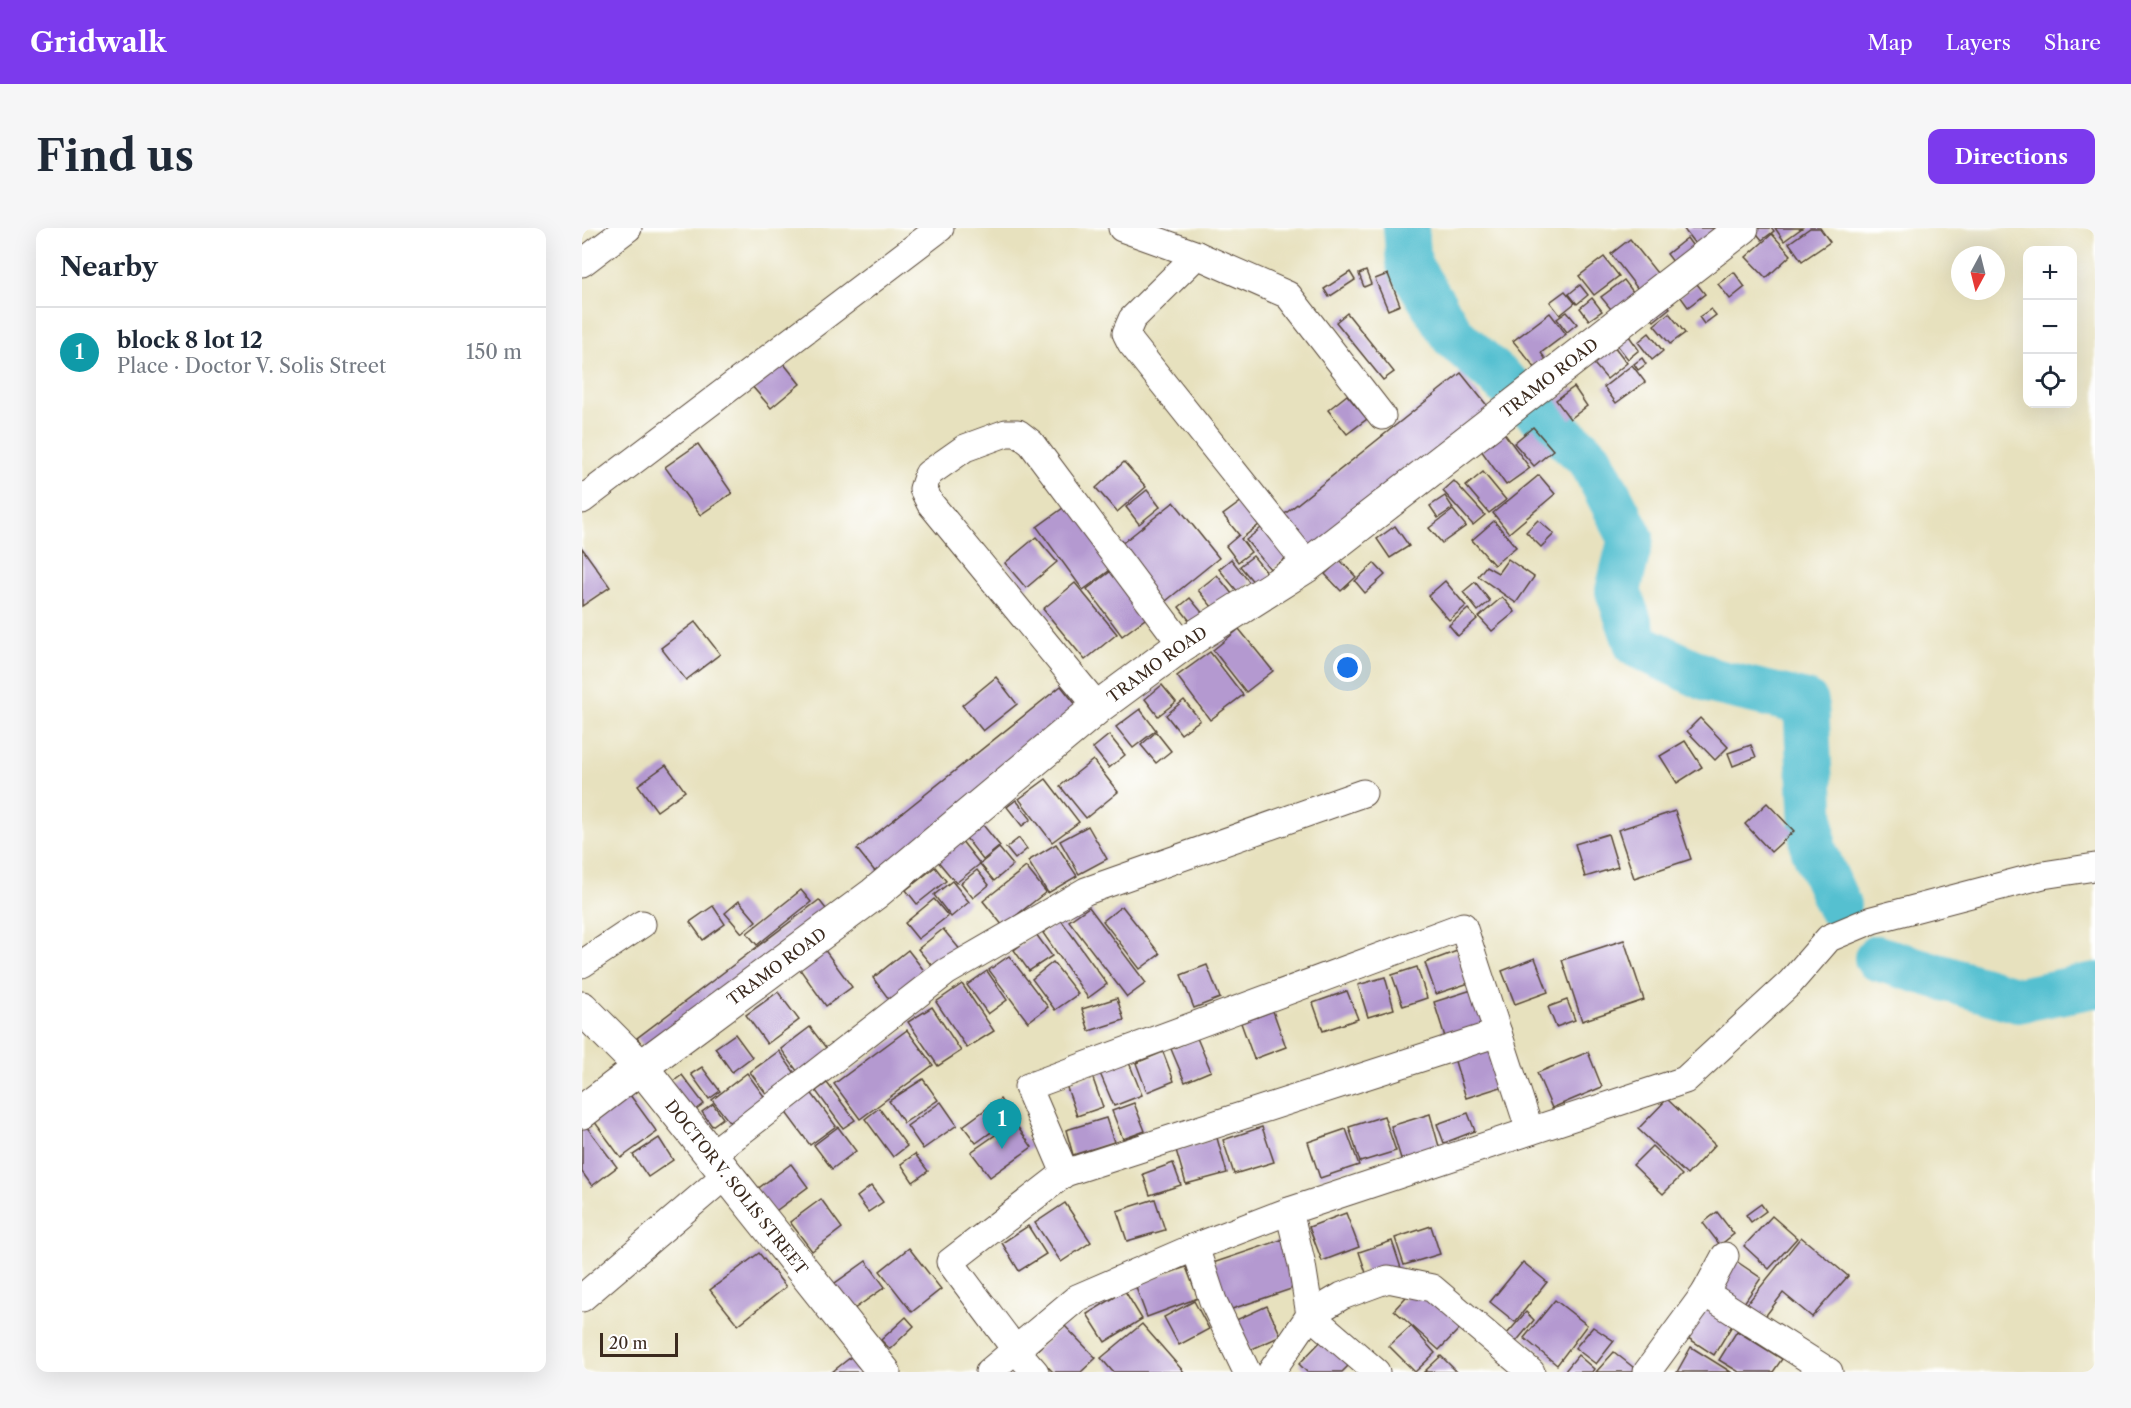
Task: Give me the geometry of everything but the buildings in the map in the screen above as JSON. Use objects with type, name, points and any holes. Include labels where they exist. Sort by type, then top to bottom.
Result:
[{"type":"street","points":[[582,263],[628,228]]},
{"type":"street","points":[[582,500],[940,228]]},
{"type":"street","points":[[1122,228],[1197,255],[1288,295],[1382,416]]},
{"type":"street","name":"TRAMO ROAD","points":[[582,1113],[640,1066],[874,894],[1098,707],[1182,645],[1308,566],[1549,376],[1742,228]]},
{"type":"street","points":[[1197,255],[1132,320],[1126,333],[1131,343],[1308,566]]},
{"type":"street","points":[[1098,707],[930,503],[923,489],[928,474],[965,448],[1006,433],[1018,433],[1031,443],[1182,645]]},
{"type":"street","points":[[582,1298],[720,1164],[946,972],[1086,891],[1363,793]]},
{"type":"street","points":[[989,1372],[1077,1298],[1195,1247],[1289,1211],[1685,1080],[1790,983],[1829,938],[1872,920],[2043,875],[2095,867]]},
{"type":"street","points":[[582,964],[642,924]]},
{"type":"street","points":[[1065,1173],[1028,1087],[1463,926],[1530,1131]]},
{"type":"street","name":"DOCTOR V. SOLIS STREET","points":[[582,1008],[640,1066],[884,1372]]},
{"type":"street","points":[[1035,1372],[950,1262],[1065,1173],[1498,1033]]},
{"type":"street","points":[[1289,1211],[1302,1265],[1310,1315],[1376,1372]]},
{"type":"street","points":[[1195,1247],[1213,1301],[1247,1372]]},
{"type":"street","points":[[1647,1372],[1705,1293],[1725,1256]]},
{"type":"street","points":[[1271,1372],[1310,1315],[1342,1296],[1388,1279],[1432,1288],[1531,1372]]},
{"type":"street","points":[[1705,1293],[1828,1372]]},
{"type":"waterway","points":[[1406,228],[1409,265],[1453,336],[1590,459],[1631,538],[1618,591],[1637,645],[1712,681],[1806,703],[1813,848],[1838,905]]},
{"type":"waterway","points":[[1877,958],[2018,1000],[2095,985]]},
{"type":"place","name":"block 8 lot 12","points":[[1002,1149]]}]
